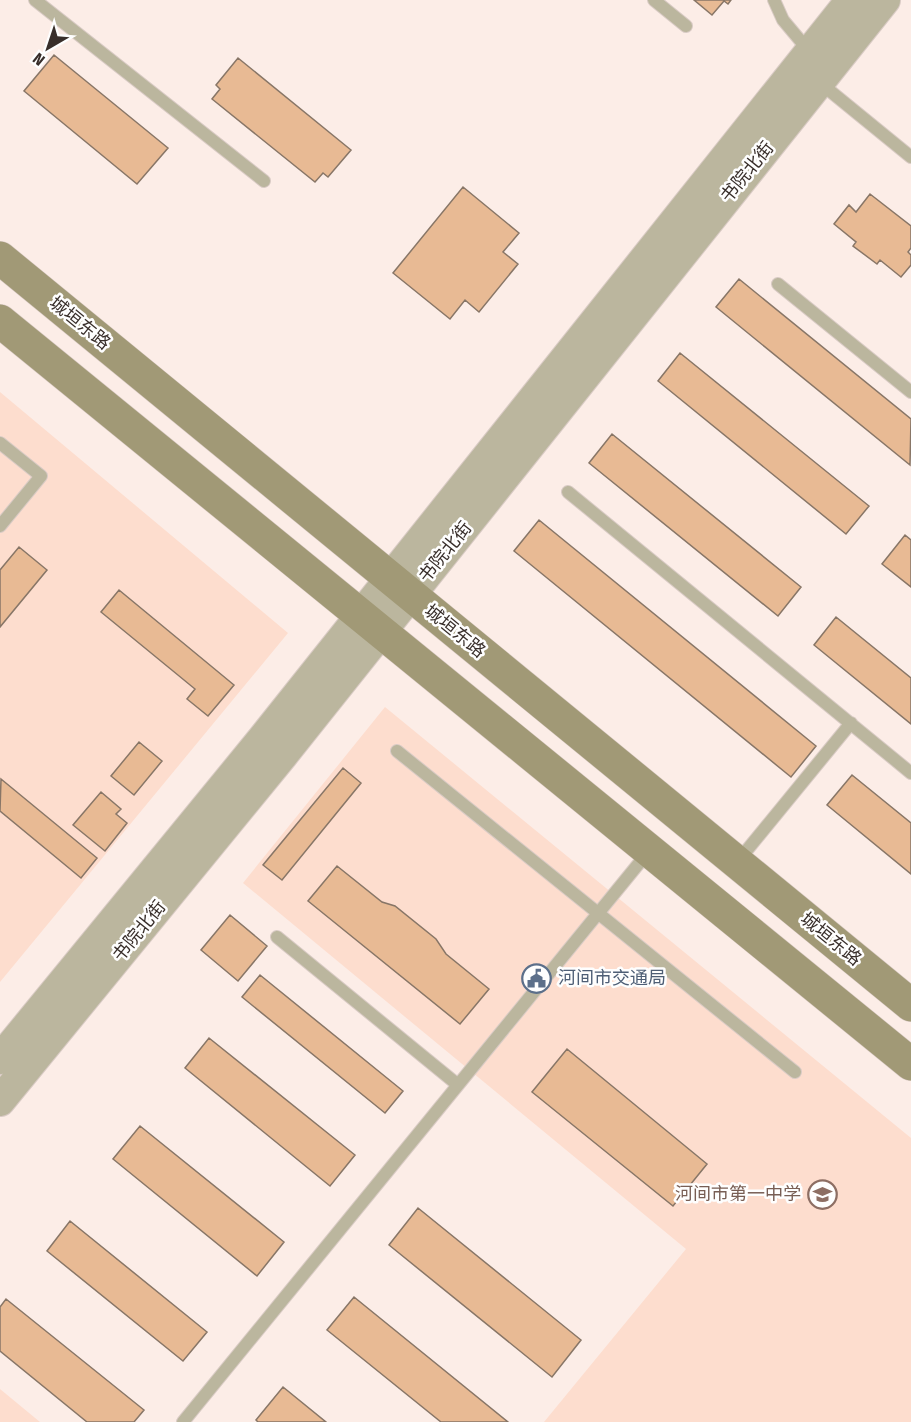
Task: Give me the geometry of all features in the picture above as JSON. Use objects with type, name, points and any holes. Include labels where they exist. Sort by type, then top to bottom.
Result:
[{"type":"main road","name":"城垣东路","points":[[0,258],[911,1005]]},
{"type":"main road","points":[[0,321],[911,1064]]},
{"type":"street","name":"书院北街","points":[[0,1101],[401,586],[851,0]]},
{"type":"street","name":"书院北街","points":[[401,586],[885,0]]},
{"type":"street","name":"书院北街","points":[[0,1059],[370,625]]},
{"type":"lane","points":[[35,0],[264,181]]},
{"type":"lane","points":[[654,0],[686,26]]},
{"type":"lane","points":[[774,0],[783,20],[810,52]]},
{"type":"lane","points":[[819,82],[911,157]]},
{"type":"lane","points":[[778,284],[911,392]]},
{"type":"lane","points":[[0,442],[41,476],[0,526]]},
{"type":"lane","points":[[568,492],[911,773]]},
{"type":"lane","points":[[737,862],[850,723]]},
{"type":"lane","points":[[397,751],[795,1072]]},
{"type":"lane","points":[[183,1422],[649,852]]},
{"type":"lane","points":[[276,937],[458,1085]]},
{"type":"shaded area","points":[[0,392],[288,633],[0,982]]},
{"type":"shaded area","name":"河间市交通局","points":[[385,707],[911,1138],[911,1422],[544,1422],[686,1249],[243,883]]},
{"type":"shaded area","points":[[0,1389],[40,1422],[0,1422]]},
{"type":"building","points":[[694,0],[731,0],[728,4],[724,1],[712,15]]},
{"type":"building","points":[[54,55],[168,148],[137,184],[24,91]]},
{"type":"building","points":[[238,58],[351,150],[328,177],[323,173],[315,182],[212,99],[220,89],[216,85]]},
{"type":"building","points":[[463,187],[519,233],[503,252],[518,264],[479,312],[465,300],[450,319],[393,273]]},
{"type":"building","points":[[870,194],[911,226],[911,248],[908,252],[911,255],[911,265],[901,277],[880,260],[877,264],[853,246],[856,242],[834,224],[849,205],[856,212]]},
{"type":"building","points":[[739,279],[911,419],[910,465],[716,307]]},
{"type":"building","points":[[680,353],[869,506],[846,534],[658,381]]},
{"type":"building","points":[[612,434],[801,587],[778,616],[589,463]]},
{"type":"building","points":[[539,520],[816,746],[791,777],[514,551]]},
{"type":"building","points":[[905,535],[911,540],[911,587],[882,564]]},
{"type":"building","points":[[19,547],[47,570],[0,627],[0,570]]},
{"type":"building","points":[[119,590],[234,685],[208,716],[187,699],[195,689],[101,612]]},
{"type":"building","points":[[836,617],[911,678],[911,724],[814,645]]},
{"type":"building","points":[[139,742],[162,761],[134,795],[111,776]]},
{"type":"building","points":[[343,768],[361,783],[282,880],[263,865]]},
{"type":"building","points":[[852,775],[911,823],[911,874],[827,805]]},
{"type":"building","points":[[1,779],[97,858],[81,878],[0,811]]},
{"type":"building","points":[[101,792],[121,809],[116,814],[127,823],[105,851],[73,825]]},
{"type":"building","points":[[337,866],[382,902],[395,906],[436,939],[446,954],[489,989],[460,1024],[308,901]]},
{"type":"building","points":[[230,915],[267,946],[238,981],[201,950]]},
{"type":"building","points":[[260,975],[403,1091],[385,1113],[242,997]]},
{"type":"building","points":[[209,1038],[355,1155],[330,1186],[185,1068]]},
{"type":"building","points":[[567,1049],[707,1164],[673,1206],[532,1092]]},
{"type":"building","points":[[140,1126],[284,1242],[257,1276],[113,1159]]},
{"type":"building","points":[[418,1208],[581,1340],[552,1377],[389,1245]]},
{"type":"building","points":[[70,1221],[207,1332],[183,1361],[47,1251]]},
{"type":"building","points":[[354,1297],[508,1422],[441,1422],[327,1330]]},
{"type":"building","points":[[6,1299],[144,1410],[134,1422],[87,1422],[0,1351],[0,1307]]},
{"type":"building","points":[[283,1387],[326,1422],[258,1422],[256,1420]]},
{"type":"place","name":"河间市交通局","points":[[537,978]]},
{"type":"place","name":"河间市第一中学","points":[[822,1194]]}]
